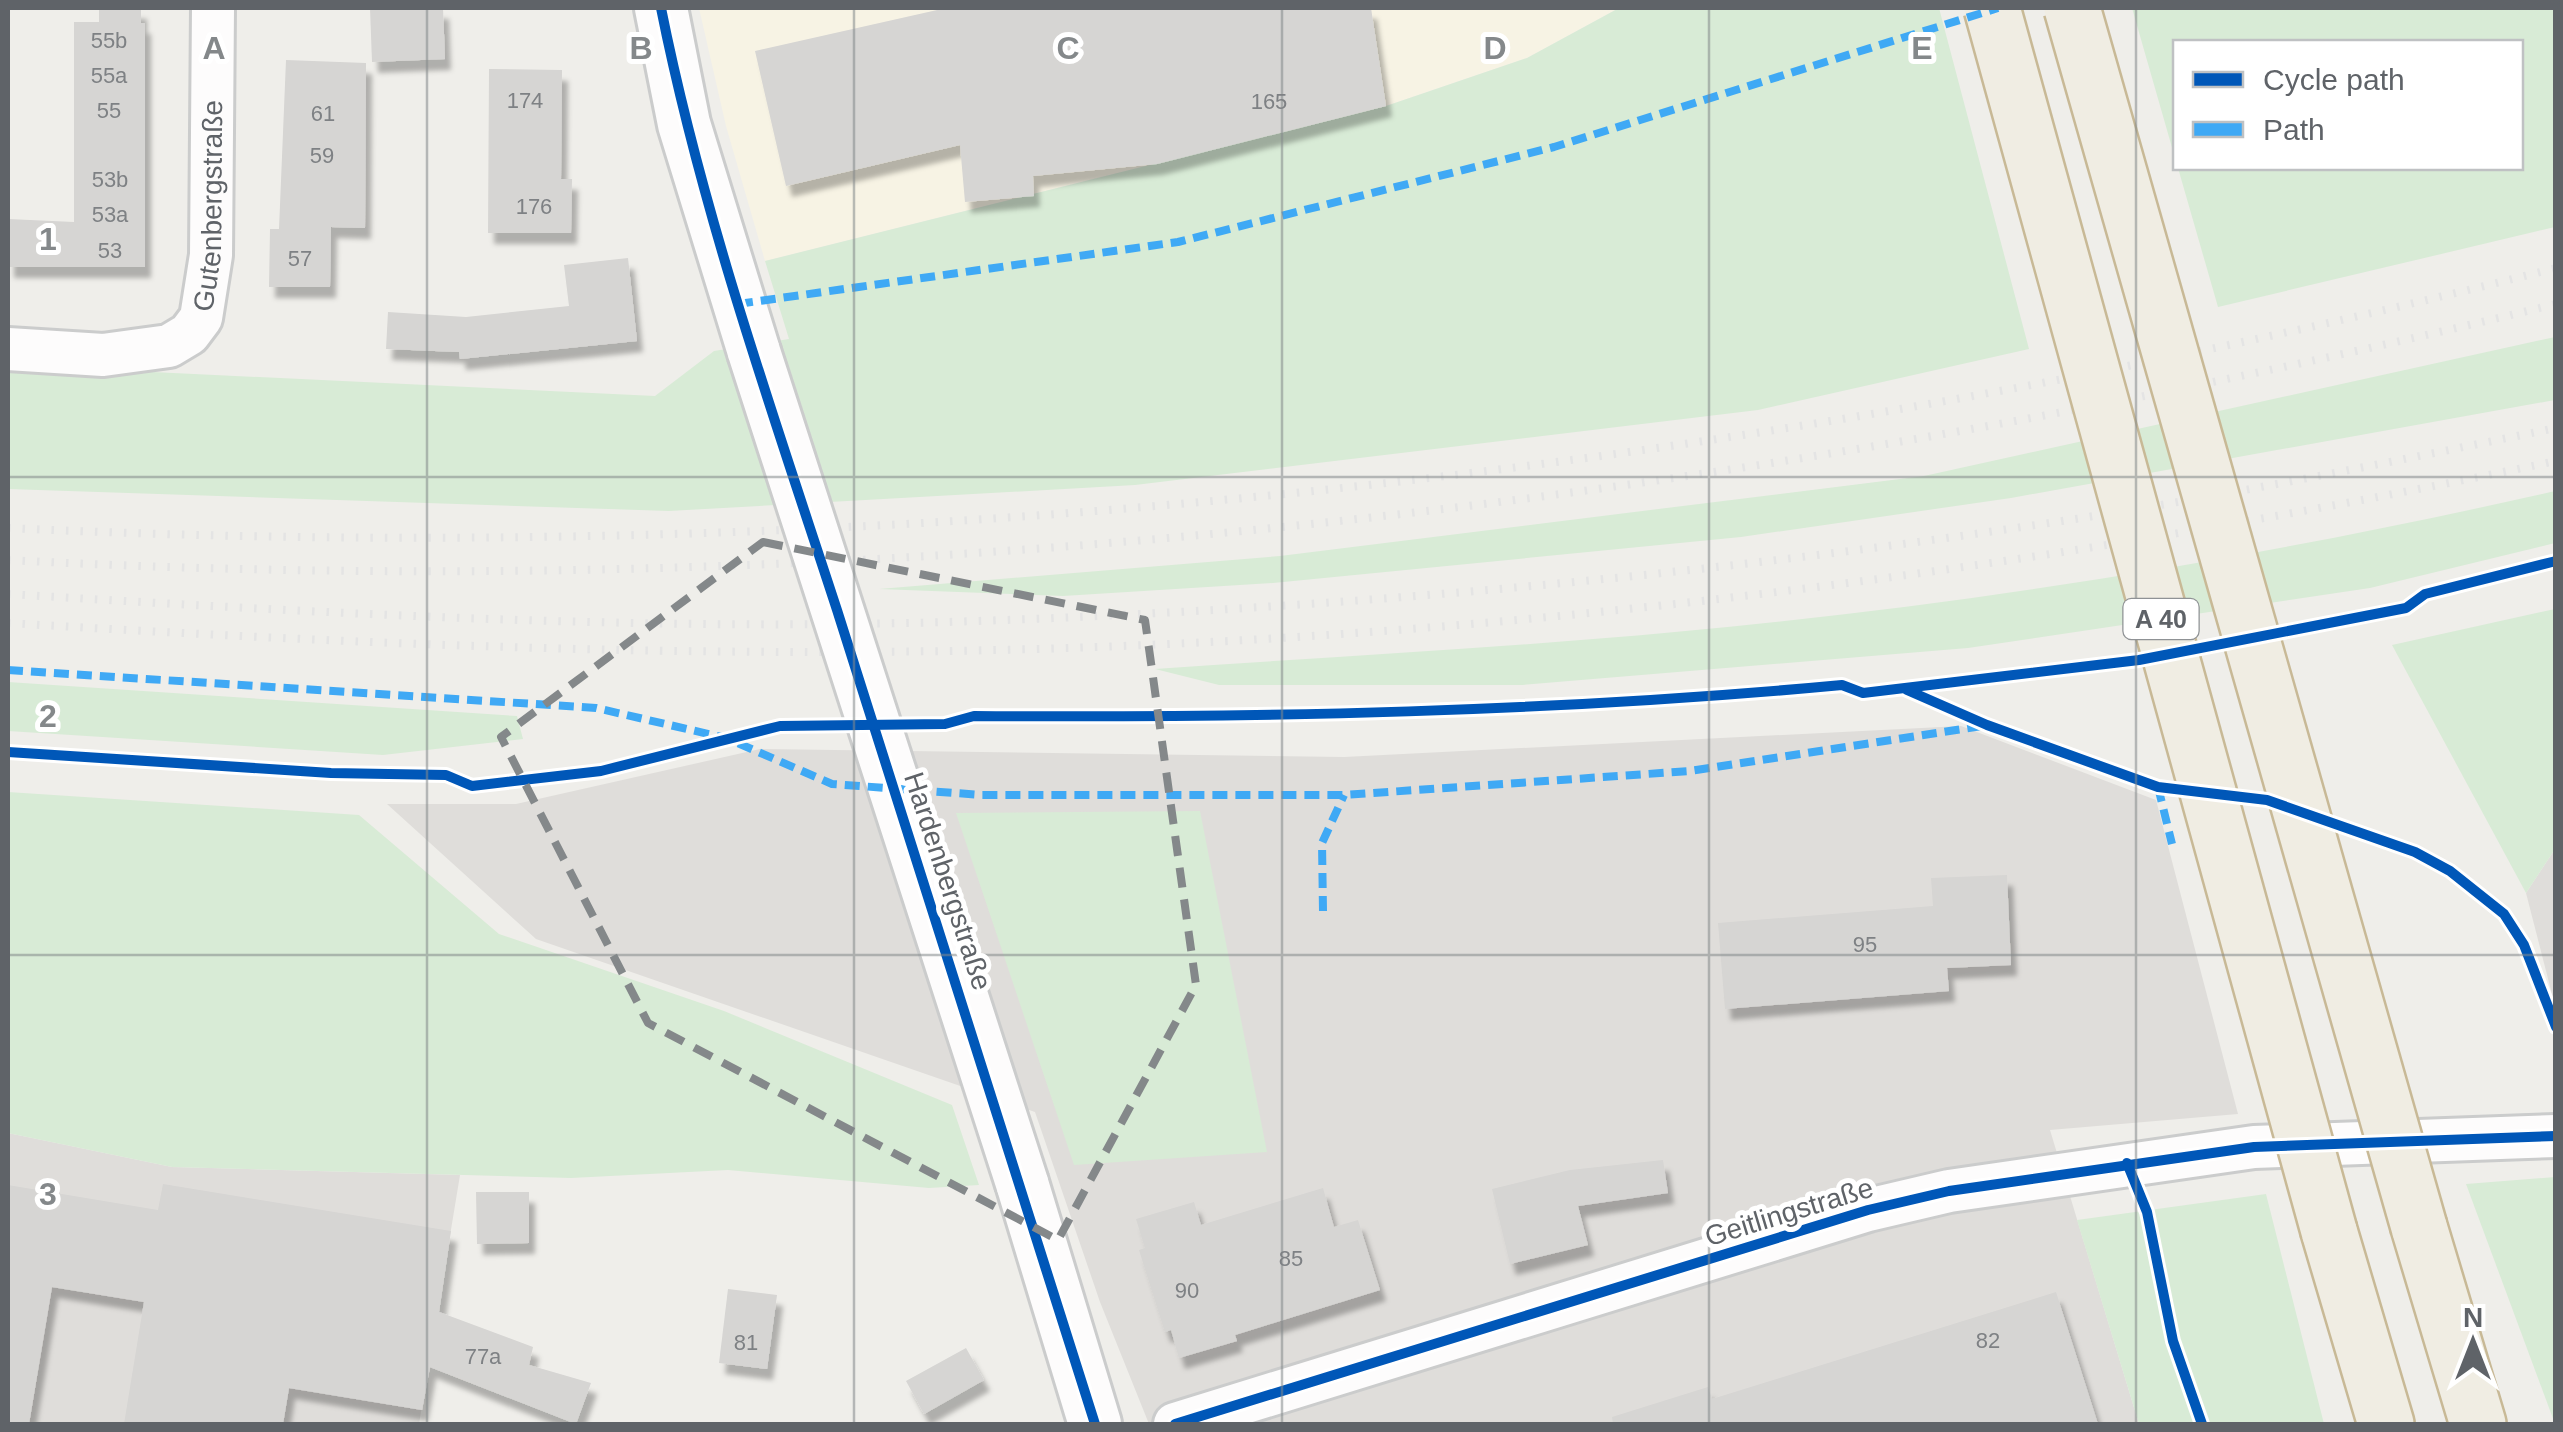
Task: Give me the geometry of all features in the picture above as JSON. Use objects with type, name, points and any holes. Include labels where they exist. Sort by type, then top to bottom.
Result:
[{"type":"highway","name":"A 40","points":[[1992,8],[2329,1232],[2386,1424]]},
{"type":"highway","name":"A 40","points":[[2072,8],[2478,1424]]},
{"type":"street","name":"Gutenbergstraße","points":[[8,349],[103,355],[169,346],[189,334],[202,318],[211,255],[213,8]]},
{"type":"street","name":"Hardenbergstraße","points":[[660,8],[684,124],[1022,1183],[1094,1424]]},
{"type":"street","name":"Geitlingstraße","points":[[1175,1424],[1868,1210],[1949,1191],[2254,1147],[2556,1136]]},
{"type":"highlighted area","points":[[763,542],[1145,620],[1196,985],[1058,1240],[648,1023],[501,737]]},
{"type":"shaded area","points":[[699,8],[1619,8],[1527,58],[1386,106],[765,261],[726,126]]},
{"type":"shaded area","points":[[1961,726],[2156,800],[2238,1114],[2050,1130],[2139,1424],[1149,1424],[1100,1302],[1035,1112],[536,939],[387,804],[516,804],[760,749],[1344,757]]},
{"type":"shaded area","points":[[2555,849],[2555,1006],[2526,893]]},
{"type":"shaded area","points":[[8,1133],[172,1167],[460,1175],[419,1424],[8,1424]]},
{"type":"green space","points":[[1619,8],[1939,8],[2029,349],[1758,410],[1135,485],[669,511],[8,489],[8,365],[655,396],[714,351],[789,339],[765,261],[1386,106],[1527,58]]},
{"type":"green space","points":[[2132,8],[2555,8],[2555,227],[2218,307],[2179,170],[2523,170],[2523,40],[2173,40],[2173,151]]},
{"type":"green space","points":[[2555,337],[2555,400],[2011,498],[1741,537],[1273,583],[1063,596],[879,589],[1280,556],[1924,476]]},
{"type":"green space","points":[[2555,491],[2555,543],[2370,588],[1968,648],[1522,685],[1219,685],[1155,669],[1610,638],[1897,608],[2228,557]]},
{"type":"green space","points":[[2555,609],[2555,849],[2526,893],[2392,645]]},
{"type":"green space","points":[[8,682],[517,716],[523,739],[383,755],[8,731]]},
{"type":"green space","points":[[8,792],[359,815],[499,934],[724,1011],[952,1105],[979,1185],[929,1188],[728,1170],[571,1178],[172,1167],[8,1133]]},
{"type":"green space","points":[[1200,811],[1267,1152],[1074,1165],[956,813]]},
{"type":"green space","points":[[2555,1177],[2556,1424],[2466,1184]]},
{"type":"green space","points":[[2266,1194],[2324,1424],[2139,1424],[2077,1220]]},
{"type":"building","points":[[99,8],[141,8],[141,23],[145,23],[145,267],[8,267],[8,219],[74,222],[74,22],[99,22]]},
{"type":"building","points":[[370,8],[443,8],[445,59],[372,62]]},
{"type":"building","points":[[946,8],[1371,8],[1386,106],[1157,164],[1033,176],[1034,196],[965,202],[960,145],[786,186],[755,51]]},
{"type":"building","points":[[286,60],[366,63],[365,228],[331,227],[330,287],[269,287],[270,229],[279,229]]},
{"type":"building","points":[[489,69],[562,70],[561,179],[572,179],[571,233],[488,233]]},
{"type":"building","points":[[628,258],[637,341],[460,359],[459,352],[386,349],[388,312],[466,317],[569,306],[564,265]]},
{"type":"building","points":[[2007,875],[2011,965],[1947,968],[1949,991],[1725,1009],[1718,923],[1933,906],[1931,878]]},
{"type":"building","points":[[1663,1160],[1668,1193],[1578,1206],[1588,1245],[1510,1264],[1492,1189],[1570,1170]]},
{"type":"building","points":[[163,1184],[451,1231],[439,1312],[533,1347],[529,1365],[591,1383],[576,1424],[430,1367],[422,1410],[289,1388],[283,1424],[124,1424],[144,1302],[52,1287],[29,1424],[8,1424],[8,1185],[158,1210]]},
{"type":"building","points":[[1323,1188],[1334,1227],[1358,1220],[1380,1290],[1235,1335],[1237,1341],[1179,1358],[1171,1330],[1165,1332],[1139,1250],[1145,1248],[1136,1219],[1194,1202],[1201,1225]]},
{"type":"building","points":[[476,1192],[529,1192],[529,1243],[477,1244]]},
{"type":"building","points":[[728,1289],[777,1295],[767,1369],[719,1363]]},
{"type":"building","points":[[2056,1292],[2098,1424],[1613,1424],[1612,1417],[1708,1387],[1712,1399]]},
{"type":"building","points":[[966,1348],[984,1380],[924,1414],[906,1381]]},
{"type":"railway","points":[[8,528],[330,537],[651,535],[972,520],[1291,493],[1610,455],[1927,404],[2243,342],[2556,268]]},
{"type":"railway","points":[[8,560],[329,571],[651,568],[971,553],[1291,526],[1610,487],[1927,437],[2243,376],[2556,304]]},
{"type":"railway","points":[[8,594],[360,614],[712,624],[947,622],[1230,609],[1512,588],[1935,540],[2196,499],[2556,428]]},
{"type":"railway","points":[[8,623],[360,642],[830,652],[1150,645],[1352,633],[1756,595],[1957,568],[2157,537],[2556,461]]},
{"type":"marked path","points":[[738,304],[1178,242],[1554,147],[1998,8]]},
{"type":"marked path","points":[[8,670],[596,708],[726,738],[832,784],[982,795],[1344,795],[1690,771],[1982,726]]},
{"type":"marked path","points":[[2158,787],[2172,844]]},
{"type":"marked path","points":[[1323,911],[1322,843],[1344,795]]},
{"type":"cycle path","points":[[661,8],[697,161],[740,311],[1095,1424]]},
{"type":"cycle path","points":[[8,752],[331,773],[446,775],[472,786],[601,771],[780,726],[945,724],[974,716],[1191,716],[1517,707],[1842,685],[1863,693],[2139,660],[2406,608],[2425,594],[2556,561]]},
{"type":"cycle path","points":[[1907,690],[1987,725],[2158,787],[2267,800],[2415,852],[2450,871],[2504,914],[2524,945],[2556,1027]]},
{"type":"cycle path","points":[[1175,1424],[1868,1210],[1949,1191],[2254,1147],[2556,1136]]},
{"type":"cycle path","points":[[2127,1163],[2147,1212],[2173,1341],[2202,1424]]}]
